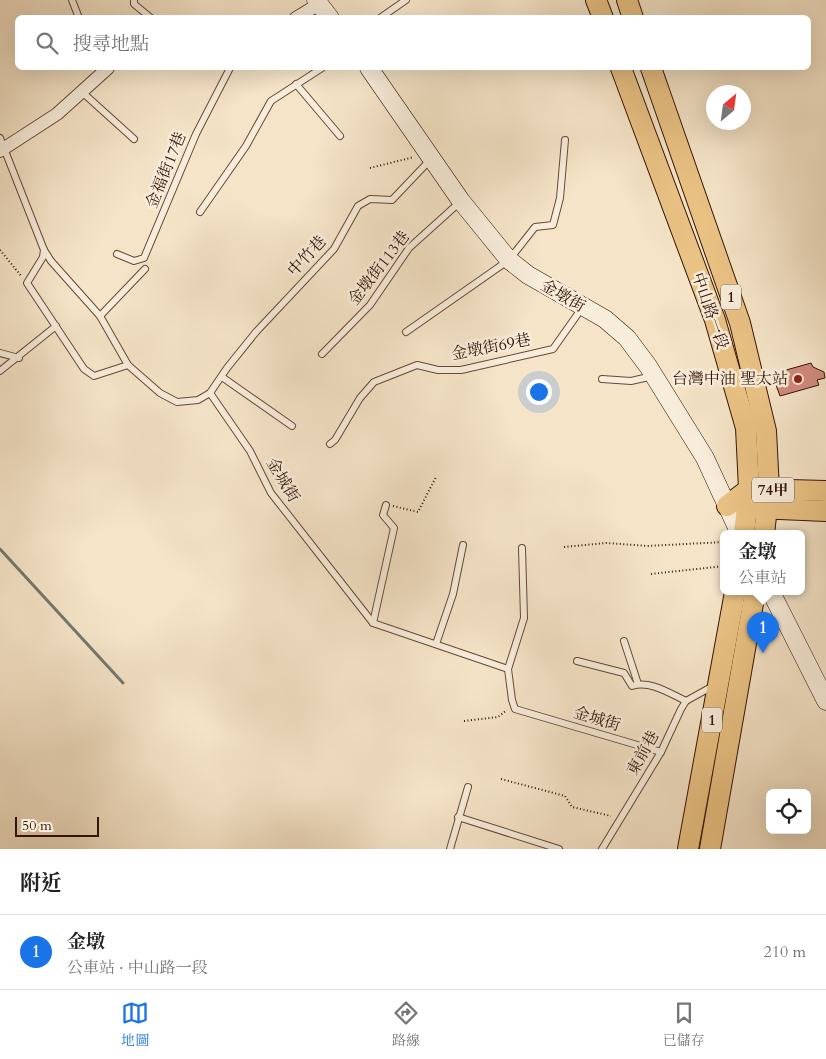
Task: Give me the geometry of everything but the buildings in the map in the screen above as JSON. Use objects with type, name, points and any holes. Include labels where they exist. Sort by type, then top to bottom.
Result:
[{"type":"main road","points":[[596,0],[602,15]]},
{"type":"main road","points":[[627,0],[632,15]]},
{"type":"main road","name":"中山路一段","points":[[622,70],[715,320],[746,428],[748,498],[744,530]]},
{"type":"main road","name":"中山路一段","points":[[651,70],[740,323],[766,431],[769,490],[765,530]]},
{"type":"main road","name":"74甲","points":[[727,506],[769,490],[826,491]]},
{"type":"main road","name":"74甲","points":[[748,498],[768,510],[826,511]]},
{"type":"main road","name":"1","points":[[688,849],[734,595]]},
{"type":"main road","name":"1","points":[[710,849],[754,595]]},
{"type":"street","points":[[300,15],[319,1],[328,15]]},
{"type":"street","points":[[1,146],[57,114],[106,70]]},
{"type":"street","name":"金墩街","points":[[369,70],[461,201],[509,260],[528,275],[605,319],[627,338],[654,376],[705,458],[738,530]]},
{"type":"street","points":[[773,595],[826,701]]},
{"type":"lane","points":[[72,0],[78,15]]},
{"type":"lane","points":[[134,0],[134,4],[147,15]]},
{"type":"lane","points":[[384,15],[406,0]]},
{"type":"lane","name":"金福街17巷","points":[[117,254],[134,261],[144,258],[196,134],[229,70]]},
{"type":"lane","points":[[200,212],[246,146],[271,101],[319,70]]},
{"type":"lane","points":[[296,84],[340,136]]},
{"type":"lane","points":[[82,92],[134,139]]},
{"type":"lane","points":[[406,332],[509,260],[535,227],[553,224],[560,198],[565,140]]},
{"type":"lane","points":[[1,146],[44,250],[51,261],[100,316],[128,365],[160,393],[177,402],[198,400],[210,393]]},
{"type":"lane","name":"中竹巷","points":[[210,393],[256,332],[334,250],[358,206],[370,199],[392,200],[430,155]]},
{"type":"lane","name":"金墩街113巷","points":[[322,354],[370,305],[409,248],[461,201]]},
{"type":"lane","points":[[44,250],[43,257],[27,283],[84,369],[94,376],[128,365]]},
{"type":"lane","points":[[100,316],[145,269]]},
{"type":"lane","name":"金墩街69巷","points":[[330,444],[339,435],[360,398],[374,382],[417,365],[438,370],[461,370],[554,349],[583,307]]},
{"type":"lane","points":[[0,372],[56,326]]},
{"type":"lane","points":[[0,353],[19,358]]},
{"type":"lane","points":[[602,379],[631,381],[654,376]]},
{"type":"lane","points":[[222,377],[292,426]]},
{"type":"lane","name":"金城街","points":[[210,393],[250,451],[271,493],[373,623]]},
{"type":"lane","points":[[386,504],[383,515],[394,528],[373,623],[508,669]]},
{"type":"lane","points":[[436,644],[453,594],[463,545]]},
{"type":"lane","points":[[514,705],[508,669],[524,618],[522,548]]},
{"type":"lane","points":[[624,641],[638,684]]},
{"type":"lane","points":[[577,661],[624,673],[632,686],[638,684],[650,685],[686,701],[719,683]]},
{"type":"lane","name":"東前巷","points":[[602,849],[661,752],[686,701]]},
{"type":"lane","name":"金城街","points":[[514,705],[516,709],[661,752]]},
{"type":"lane","points":[[450,849],[468,787]]},
{"type":"lane","points":[[458,817],[559,849]]},
{"type":"path","points":[[370,168],[430,155]]},
{"type":"path","points":[[0,250],[27,283]]},
{"type":"path","points":[[386,504],[418,512],[436,477]]},
{"type":"path","points":[[564,546],[606,543],[647,546],[720,542]]},
{"type":"path","points":[[651,574],[720,566]]},
{"type":"path","points":[[464,721],[498,717],[514,705]]},
{"type":"path","points":[[501,779],[565,796],[572,807],[620,819]]},
{"type":"waterway","points":[[0,549],[123,683]]},
{"type":"place","name":"台灣中油 聖太站","points":[[798,379]]},
{"type":"place","name":"金墩","points":[[763,653]]}]
